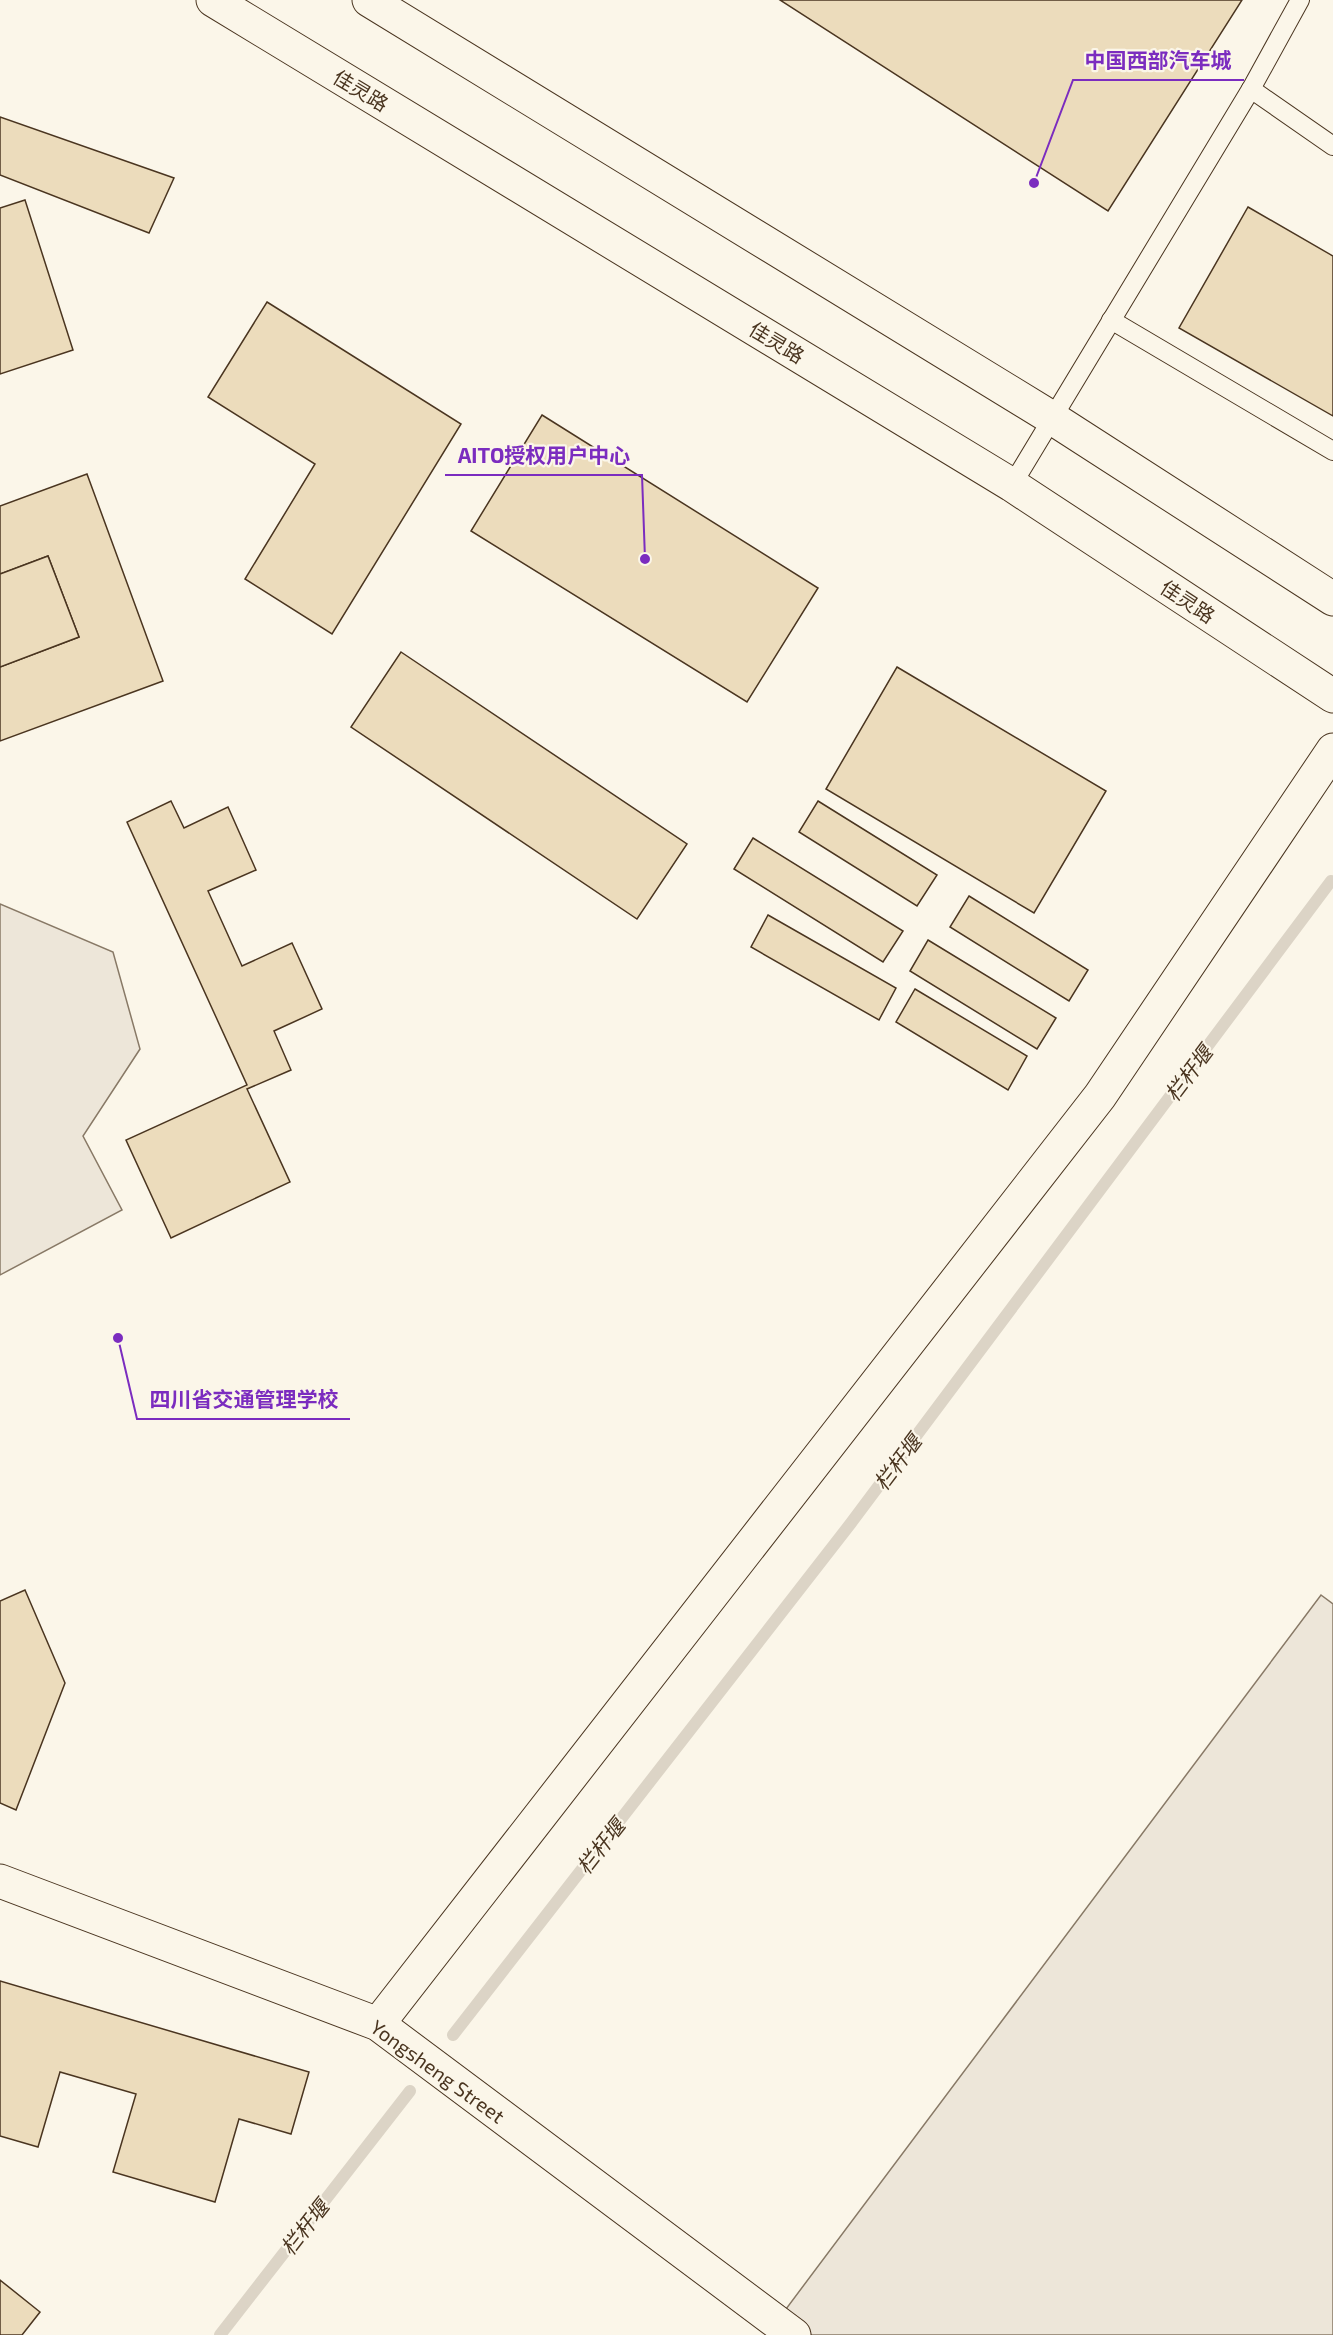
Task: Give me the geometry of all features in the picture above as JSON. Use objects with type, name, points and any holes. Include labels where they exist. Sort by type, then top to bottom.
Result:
[{"type":"street","name":"佳灵路","points":[[213,0],[1012,485],[1333,696]]},
{"type":"street","points":[[369,0],[1052,418],[1333,599]]},
{"type":"street","points":[[378,2024],[1100,1096],[1333,750]]},
{"type":"street","name":"Yongsheng Street","points":[[0,1881],[378,2024],[794,2335]]},
{"type":"lane","points":[[1012,485],[1251,89],[1300,0]]},
{"type":"lane","points":[[1251,89],[1333,146]]},
{"type":"lane","points":[[1111,320],[1333,451]]},
{"type":"shaded area","points":[[0,904],[113,952],[140,1049],[83,1136],[122,1210],[0,1275]]},
{"type":"shaded area","points":[[1321,1595],[1333,1604],[1333,2335],[812,2335],[783,2313]]},
{"type":"building","points":[[780,0],[1242,0],[1108,211]]},
{"type":"building","points":[[0,117],[174,178],[149,233],[0,175]]},
{"type":"building","points":[[25,200],[73,350],[0,374],[0,208]]},
{"type":"building","points":[[1248,207],[1333,256],[1333,416],[1179,328]]},
{"type":"building","points":[[267,302],[461,424],[332,634],[245,579],[315,464],[208,397]]},
{"type":"building","points":[[542,415],[818,588],[747,702],[471,531]]},
{"type":"building","points":[[87,474],[163,681],[0,741],[0,667],[79,637],[48,556],[0,574],[0,506]]},
{"type":"building","points":[[48,556],[79,637],[0,667],[0,574]]},
{"type":"building","points":[[401,652],[687,844],[637,919],[351,727]]},
{"type":"building","points":[[897,667],[1106,791],[1034,913],[826,789]]},
{"type":"building","points":[[171,801],[184,828],[228,807],[256,870],[208,891],[242,966],[292,943],[322,1009],[274,1031],[291,1070],[247,1089],[290,1182],[171,1238],[126,1140],[247,1085],[127,822]]},
{"type":"building","points":[[818,801],[937,875],[917,906],[799,832]]},
{"type":"building","points":[[753,838],[903,931],[883,962],[734,869]]},
{"type":"building","points":[[969,896],[1088,970],[1069,1001],[950,927]]},
{"type":"building","points":[[768,915],[896,988],[879,1020],[751,947]]},
{"type":"building","points":[[928,940],[1056,1018],[1037,1049],[910,971]]},
{"type":"building","points":[[915,989],[1027,1056],[1008,1090],[896,1022]]},
{"type":"building","points":[[25,1590],[65,1683],[16,1810],[0,1803],[0,1601]]},
{"type":"building","points":[[0,1981],[309,2072],[291,2134],[239,2119],[215,2202],[113,2172],[136,2094],[60,2072],[38,2147],[0,2136]]},
{"type":"building","points":[[0,2280],[40,2312],[22,2335],[0,2335]]},
{"type":"waterway","name":"栏杆堰","points":[[453,2035],[851,1523],[1331,881]]},
{"type":"waterway","name":"栏杆堰","points":[[220,2335],[410,2091]]},
{"type":"place","name":"中国西部汽车城","points":[[1034,183]]},
{"type":"place","name":"AITO授权用户中心","points":[[645,559]]},
{"type":"place","name":"四川省交通管理学校","points":[[118,1338]]}]
